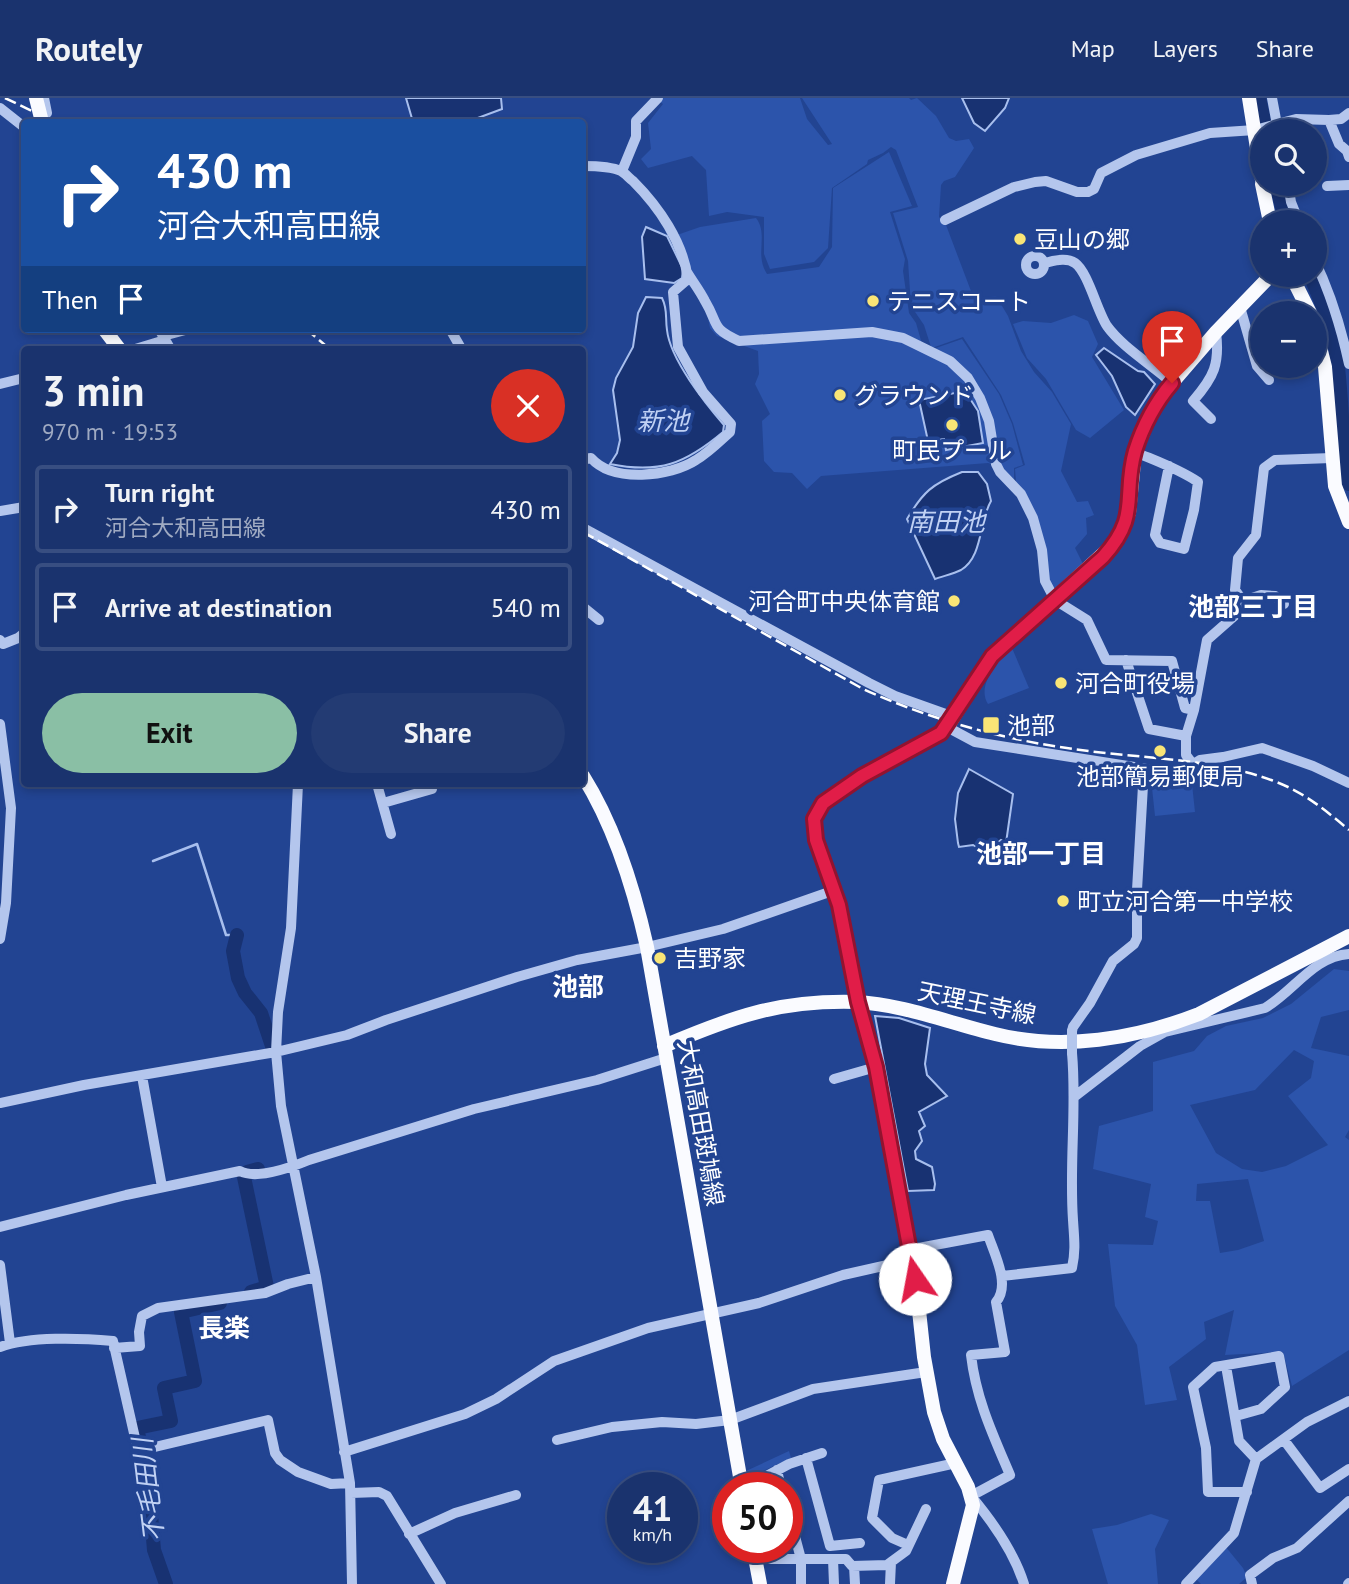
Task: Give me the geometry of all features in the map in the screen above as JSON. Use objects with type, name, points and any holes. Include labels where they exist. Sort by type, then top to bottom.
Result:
[{"type":"main road","points":[[1249,98],[1253,119]]},
{"type":"main road","points":[[32,99],[45,118]]},
{"type":"main road","points":[[953,1584],[973,1512],[971,1496],[938,1426],[926,1372],[917,1292],[876,1067],[858,1002],[835,890],[814,833],[814,819],[819,808],[876,768],[935,737],[951,722],[992,656],[1116,542],[1129,513],[1135,452],[1152,412],[1172,383],[1259,287]]},
{"type":"main road","points":[[1326,378],[1338,497],[1349,522]]},
{"type":"main road","name":"大和高田斑鳩線","points":[[586,782],[601,810],[629,880],[647,947],[740,1472]]},
{"type":"main road","name":"天理王寺線","points":[[665,1052],[715,1024],[758,1011],[815,1003],[858,1002],[926,1014],[1020,1039],[1086,1041],[1116,1038],[1174,1024],[1199,1014],[1349,936]]},
{"type":"main road","points":[[756,1563],[760,1584]]},
{"type":"street","points":[[44,98],[45,118]]},
{"type":"street","points":[[622,171],[636,136],[636,121],[658,98]]},
{"type":"street","points":[[1272,98],[1276,119]]},
{"type":"street","points":[[0,108],[21,125]]},
{"type":"street","points":[[1348,153],[1339,144],[1329,120],[1349,113]]},
{"type":"street","points":[[944,220],[1014,187],[1035,182],[1046,181],[1077,192],[1088,192],[1094,189],[1101,173],[1136,155],[1210,133],[1250,130]]},
{"type":"street","points":[[586,166],[622,171],[646,195],[678,245],[688,279],[673,292],[678,347],[703,392],[731,424],[730,432],[697,460],[682,468],[643,475],[608,471],[599,467],[591,458],[586,459]]},
{"type":"street","points":[[1327,186],[1349,185]]},
{"type":"street","points":[[1044,263],[1065,260],[1075,263],[1082,271],[1107,326],[1123,344],[1172,383]]},
{"type":"street","points":[[687,272],[707,303],[714,324],[723,334],[739,341],[872,332],[903,338],[950,361],[968,377],[980,398],[989,421],[996,464],[1021,494],[1033,518],[1042,550],[1045,581],[1055,600],[1087,620],[1106,660],[1172,661],[1185,708],[1194,710]]},
{"type":"street","points":[[1327,287],[1341,325],[1349,364]]},
{"type":"street","points":[[1240,307],[1257,366],[1269,380]]},
{"type":"street","points":[[1193,401],[1207,385],[1216,367],[1216,332]]},
{"type":"street","points":[[144,346],[165,339]]},
{"type":"street","points":[[0,384],[21,379]]},
{"type":"street","points":[[1180,401],[1193,401],[1210,419]]},
{"type":"street","points":[[1135,452],[1169,466],[1198,482],[1184,549],[1160,543],[1155,535],[1169,466]]},
{"type":"street","points":[[1243,601],[1235,590],[1238,558],[1256,535],[1264,468],[1275,460],[1332,458]]},
{"type":"street","points":[[0,511],[21,508]]},
{"type":"street","points":[[586,530],[869,683],[951,722],[975,742],[1160,771],[1186,769],[1192,763],[1262,748],[1313,766],[1349,783]]},
{"type":"street","points":[[1243,601],[1261,594],[1275,596],[1284,604]]},
{"type":"street","points":[[1192,763],[1186,755],[1186,736],[1194,710],[1206,640],[1240,611],[1243,601]]},
{"type":"street","points":[[586,609],[599,620]]},
{"type":"street","points":[[0,640],[3,644],[21,635]]},
{"type":"street","points":[[1126,660],[1149,729],[1186,736]]},
{"type":"street","points":[[0,724],[10,808],[6,903],[0,939]]},
{"type":"street","points":[[1002,1276],[1072,1268],[1076,1252],[1073,1221],[1072,1031],[1113,961],[1134,944],[1137,938],[1144,768]]},
{"type":"street","points":[[298,787],[291,928],[278,1012],[276,1052],[279,1097],[316,1277],[350,1488],[352,1584]]},
{"type":"street","points":[[378,787],[391,834]]},
{"type":"street","points":[[383,803],[432,789]]},
{"type":"street","points":[[0,1103],[84,1085],[276,1052],[347,1035],[504,981],[577,960],[723,929],[835,890]]},
{"type":"street","points":[[1074,1097],[1140,1046],[1176,1028],[1233,1018],[1265,1008],[1277,1001],[1318,964],[1335,955],[1349,954]]},
{"type":"street","points":[[0,1227],[162,1187],[240,1171],[245,1174],[291,1165],[474,1109],[597,1080],[665,1052]]},
{"type":"street","points":[[834,1079],[876,1067]]},
{"type":"street","points":[[142,1076],[162,1187]]},
{"type":"street","points":[[344,1451],[465,1414],[496,1399],[554,1361],[648,1328],[778,1297],[909,1255],[988,1235],[1002,1276],[1001,1297],[996,1303],[1005,1352],[971,1355],[974,1378],[986,1420],[1010,1475],[971,1496],[990,1521],[1019,1569],[1024,1584]]},
{"type":"street","points":[[0,1265],[5,1345],[82,1338],[113,1341],[144,1450],[268,1420],[275,1453],[280,1460],[298,1472],[331,1484],[379,1492],[387,1496],[442,1584]]},
{"type":"street","points":[[114,1348],[140,1346],[142,1316],[158,1308],[265,1293],[288,1283],[316,1277]]},
{"type":"street","points":[[1236,1416],[1261,1409],[1285,1387],[1279,1356],[1215,1367],[1193,1387],[1206,1448],[1208,1492],[1247,1492]]},
{"type":"street","points":[[1226,1366],[1239,1441],[1256,1459]]},
{"type":"street","points":[[557,1440],[612,1427],[730,1420],[813,1389],[926,1372]]},
{"type":"street","points":[[1186,1584],[1234,1533],[1256,1459],[1307,1422],[1349,1401]]},
{"type":"street","points":[[1284,1440],[1320,1488],[1349,1468]]},
{"type":"street","points":[[773,1472],[822,1453]]},
{"type":"street","points":[[806,1458],[830,1546],[860,1543]]},
{"type":"street","points":[[908,1545],[892,1538],[872,1518],[879,1480],[956,1463]]},
{"type":"street","points":[[410,1534],[455,1513],[516,1495]]},
{"type":"street","points":[[1252,1584],[1250,1574],[1297,1548],[1349,1501]]},
{"type":"street","points":[[803,1559],[846,1559],[854,1566],[887,1565],[906,1551],[926,1509]]},
{"type":"street","points":[[967,1533],[978,1523],[990,1521]]},
{"type":"street","points":[[833,1559],[834,1584]]},
{"type":"street","points":[[890,1584],[891,1562]]},
{"type":"street","points":[[801,1563],[801,1584]]},
{"type":"street","points":[[854,1566],[855,1584]]},
{"type":"shaded area","points":[[654,98],[800,98],[807,119],[828,145],[832,144],[802,98],[917,98],[936,116],[949,138],[956,141],[969,139],[974,148],[955,177],[941,185],[939,217],[946,225],[974,299],[996,296],[1008,316],[1021,351],[1034,372],[1052,392],[1071,424],[1061,471],[1077,502],[1088,501],[1094,515],[1086,518],[1087,534],[1075,548],[1083,564],[1056,589],[1050,585],[1016,481],[1015,469],[1025,465],[1013,423],[1001,395],[963,337],[932,348],[962,339],[999,394],[1012,424],[1023,465],[1014,468],[1014,480],[999,466],[988,463],[821,476],[807,489],[792,473],[774,472],[764,461],[762,421],[770,414],[755,384],[759,374],[758,351],[717,336],[710,328],[706,308],[692,287],[688,286],[692,273],[677,235],[700,227],[756,218],[760,224],[763,267],[767,274],[819,267],[832,247],[833,188],[889,152],[912,206],[890,212],[905,259],[903,271],[909,313],[916,323],[922,344],[931,347],[924,325],[911,306],[908,261],[893,213],[918,207],[896,150],[891,147],[868,160],[867,164],[832,188],[828,248],[814,262],[770,269],[764,254],[764,217],[727,212],[709,216],[706,170],[692,156],[648,168],[641,159],[651,149],[648,123],[663,104]]},
{"type":"shaded area","points":[[1074,315],[1088,321],[1098,344],[1092,357],[1124,410],[1090,438],[1076,430],[1046,379],[1027,358],[1013,324],[1023,321],[1051,323]]},
{"type":"shaded area","points":[[1012,648],[1029,688],[988,704],[985,689],[990,674]]},
{"type":"shaded area","points":[[1192,784],[1195,812],[1155,816],[1152,788]]},
{"type":"shaded area","points":[[1334,969],[1349,971],[1349,1010],[1321,1017],[1311,1048],[1349,1056],[1349,1130],[1345,1137],[1349,1140],[1349,1350],[1292,1386],[1283,1352],[1225,1355],[1234,1310],[1204,1322],[1206,1339],[1169,1367],[1177,1400],[1145,1405],[1137,1345],[1115,1306],[1108,1244],[1153,1245],[1158,1221],[1145,1217],[1151,1184],[1093,1169],[1099,1126],[1153,1111],[1153,1062],[1194,1051],[1207,1036],[1226,1026],[1263,1018],[1291,1004]],"holes":[[[1294,1050],[1314,1061],[1311,1078],[1288,1096],[1328,1145],[1286,1166],[1262,1172],[1242,1169],[1216,1153],[1190,1105],[1255,1090]],[[1248,1179],[1264,1241],[1220,1253],[1210,1201],[1196,1201],[1197,1184]]]},
{"type":"shaded area","points":[[789,1451],[791,1458],[761,1472],[746,1471]]},
{"type":"shaded area","points":[[1151,1514],[1169,1520],[1155,1549],[1158,1584],[1108,1584],[1092,1529],[1117,1525]]},
{"type":"shaded area","points":[[1225,1546],[1247,1577],[1239,1584],[1201,1584],[1195,1578]]},
{"type":"water","points":[[406,98],[501,98],[502,109],[475,119],[412,119]]},
{"type":"water","points":[[962,98],[1009,98],[1005,108],[985,131],[974,123]]},
{"type":"water","points":[[646,227],[667,236],[683,269],[682,278],[674,283],[645,279],[642,237]]},
{"type":"water","name":"新池","points":[[646,297],[662,298],[674,354],[698,393],[724,425],[723,432],[683,459],[657,467],[627,467],[610,464],[617,453],[620,440],[613,390],[616,378],[633,347],[638,313]]},
{"type":"water","points":[[1104,348],[1138,371],[1144,372],[1155,384],[1135,415],[1126,407],[1112,376],[1096,355]]},
{"type":"water","name":"町民プール","points":[[965,391],[978,411],[983,443],[946,450],[944,439],[928,441],[919,400]]},
{"type":"water","name":"南田池","points":[[962,472],[978,472],[987,484],[991,501],[977,548],[968,564],[961,570],[935,579],[907,519],[929,490]]},
{"type":"water","points":[[969,769],[1013,794],[1006,843],[1001,840],[985,852],[973,845],[959,847],[958,843],[955,819],[958,793]]},
{"type":"water","points":[[875,1016],[899,1018],[930,1028],[925,1064],[927,1075],[947,1096],[919,1112],[925,1126],[919,1131],[922,1141],[915,1151],[916,1159],[932,1167],[934,1190],[908,1191]]},
{"type":"waterway","points":[[1259,98],[1263,119]]},
{"type":"waterway","points":[[1279,196],[1283,210]]},
{"type":"waterway","points":[[1315,287],[1334,343],[1349,484]]},
{"type":"waterway","points":[[153,861],[197,844],[226,935],[237,935]]},
{"type":"waterway","name":"不毛田川","points":[[237,935],[233,951],[238,978],[245,993],[261,1013],[273,1049]]},
{"type":"waterway","name":"不毛田川","points":[[251,1292],[267,1287],[244,1177],[247,1172],[258,1169]]},
{"type":"waterway","name":"不毛田川","points":[[166,1584],[154,1550],[148,1478],[137,1428],[171,1421],[164,1388],[195,1381],[181,1312],[220,1303]]},
{"type":"railway","points":[[5,98],[49,119]]},
{"type":"railway","points":[[311,333],[326,346]]},
{"type":"railway","points":[[586,534],[863,689],[888,700],[939,719],[1019,740],[1211,765],[1264,777],[1305,796],[1349,830]]},
{"type":"place","name":"豆山の郷","points":[[1020,239]]},
{"type":"place","name":"テニスコート","points":[[873,301]]},
{"type":"place","name":"グラウンド","points":[[840,395]]},
{"type":"place","name":"町民プール","points":[[952,425]]},
{"type":"place","name":"河合町中央体育館","points":[[954,601]]},
{"type":"place","name":"河合町役場","points":[[1061,683]]},
{"type":"place","name":"池部","points":[[991,725]]},
{"type":"place","name":"池部簡易郵便局","points":[[1160,751]]},
{"type":"place","name":"町立河合第一中学校","points":[[1063,901]]},
{"type":"place","name":"吉野家","points":[[660,958]]},
{"type":"district","name":"池部三丁目","points":[[1253,606]]},
{"type":"district","name":"池部一丁目","points":[[1041,853]]},
{"type":"district","name":"池部","points":[[578,986]]},
{"type":"district","name":"長楽","points":[[224,1327]]},
{"type":"route","points":[[915,1279],[876,1067],[858,1002],[839,905],[816,840],[814,819],[823,803],[862,776],[941,733],[992,656],[1103,557],[1116,542],[1129,513],[1135,452],[1143,429],[1160,397],[1172,383]]}]
